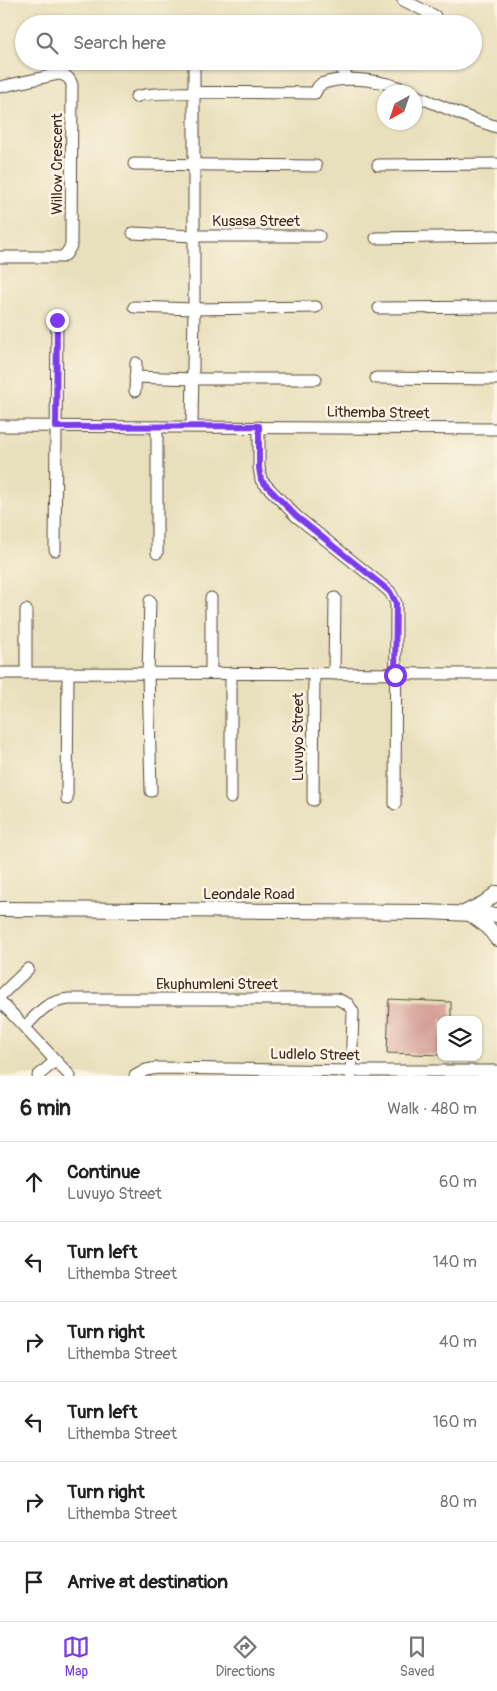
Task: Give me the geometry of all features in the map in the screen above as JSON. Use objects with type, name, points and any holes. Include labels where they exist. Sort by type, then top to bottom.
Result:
[{"type":"main road","points":[[467,913],[497,893]]},
{"type":"main road","name":"Leondale Road","points":[[0,909],[467,913],[497,915]]},
{"type":"main road","points":[[467,913],[483,922],[497,939]]},
{"type":"street","points":[[403,0],[433,15]]},
{"type":"street","name":"Kusasa Street","points":[[192,426],[194,379],[194,70]]},
{"type":"street","points":[[342,70],[348,78]]},
{"type":"street","name":"Willow Crescent","points":[[0,87],[59,74],[68,78],[72,85],[70,250],[62,257],[0,257]]},
{"type":"street","points":[[136,97],[142,94],[315,93],[321,84],[348,78],[386,85]]},
{"type":"street","points":[[422,98],[497,127]]},
{"type":"street","points":[[134,164],[316,166]]},
{"type":"street","points":[[378,165],[497,164]]},
{"type":"street","points":[[133,233],[193,236]]},
{"type":"street","name":"Kusasa Street","points":[[193,236],[319,236]]},
{"type":"street","points":[[376,238],[497,236]]},
{"type":"street","points":[[134,307],[194,309],[316,307]]},
{"type":"street","points":[[378,308],[497,307]]},
{"type":"street","points":[[55,550],[57,320]]},
{"type":"street","points":[[135,391],[136,363]]},
{"type":"street","points":[[135,377],[316,379]]},
{"type":"street","points":[[376,378],[497,379]]},
{"type":"street","name":"Lithemba Street","points":[[0,426],[259,426],[497,429]]},
{"type":"street","points":[[259,426],[259,468],[261,480],[296,516],[390,592],[396,603],[395,804]]},
{"type":"street","points":[[157,553],[158,427]]},
{"type":"street","points":[[211,598],[211,673]]},
{"type":"street","points":[[334,674],[335,598]]},
{"type":"street","points":[[150,601],[148,673],[151,791]]},
{"type":"street","points":[[26,610],[26,673]]},
{"type":"street","name":"Luvuyo Street","points":[[0,673],[497,674]]},
{"type":"street","points":[[231,673],[231,798]]},
{"type":"street","points":[[68,674],[68,799]]},
{"type":"street","name":"Luvuyo Street","points":[[313,800],[314,674]]},
{"type":"street","points":[[0,996],[28,969]]},
{"type":"street","name":"Ekuphumleni Street","points":[[25,1027],[46,1006],[69,999],[337,999],[348,1004],[353,1012],[351,1074]]},
{"type":"street","points":[[0,1001],[70,1076]]},
{"type":"street","points":[[38,1076],[55,1061]]},
{"type":"street","name":"Ludlelo Street","points":[[135,1076],[146,1070],[158,1068],[351,1074],[497,1070]]},
{"type":"building","points":[[389,999],[451,1002],[451,1016],[437,1016],[437,1055],[387,1053]]},
{"type":"route","points":[[57,320],[56,427],[259,426],[259,468],[261,480],[296,516],[331,542],[390,592],[394,598],[396,603],[395,675]]}]
